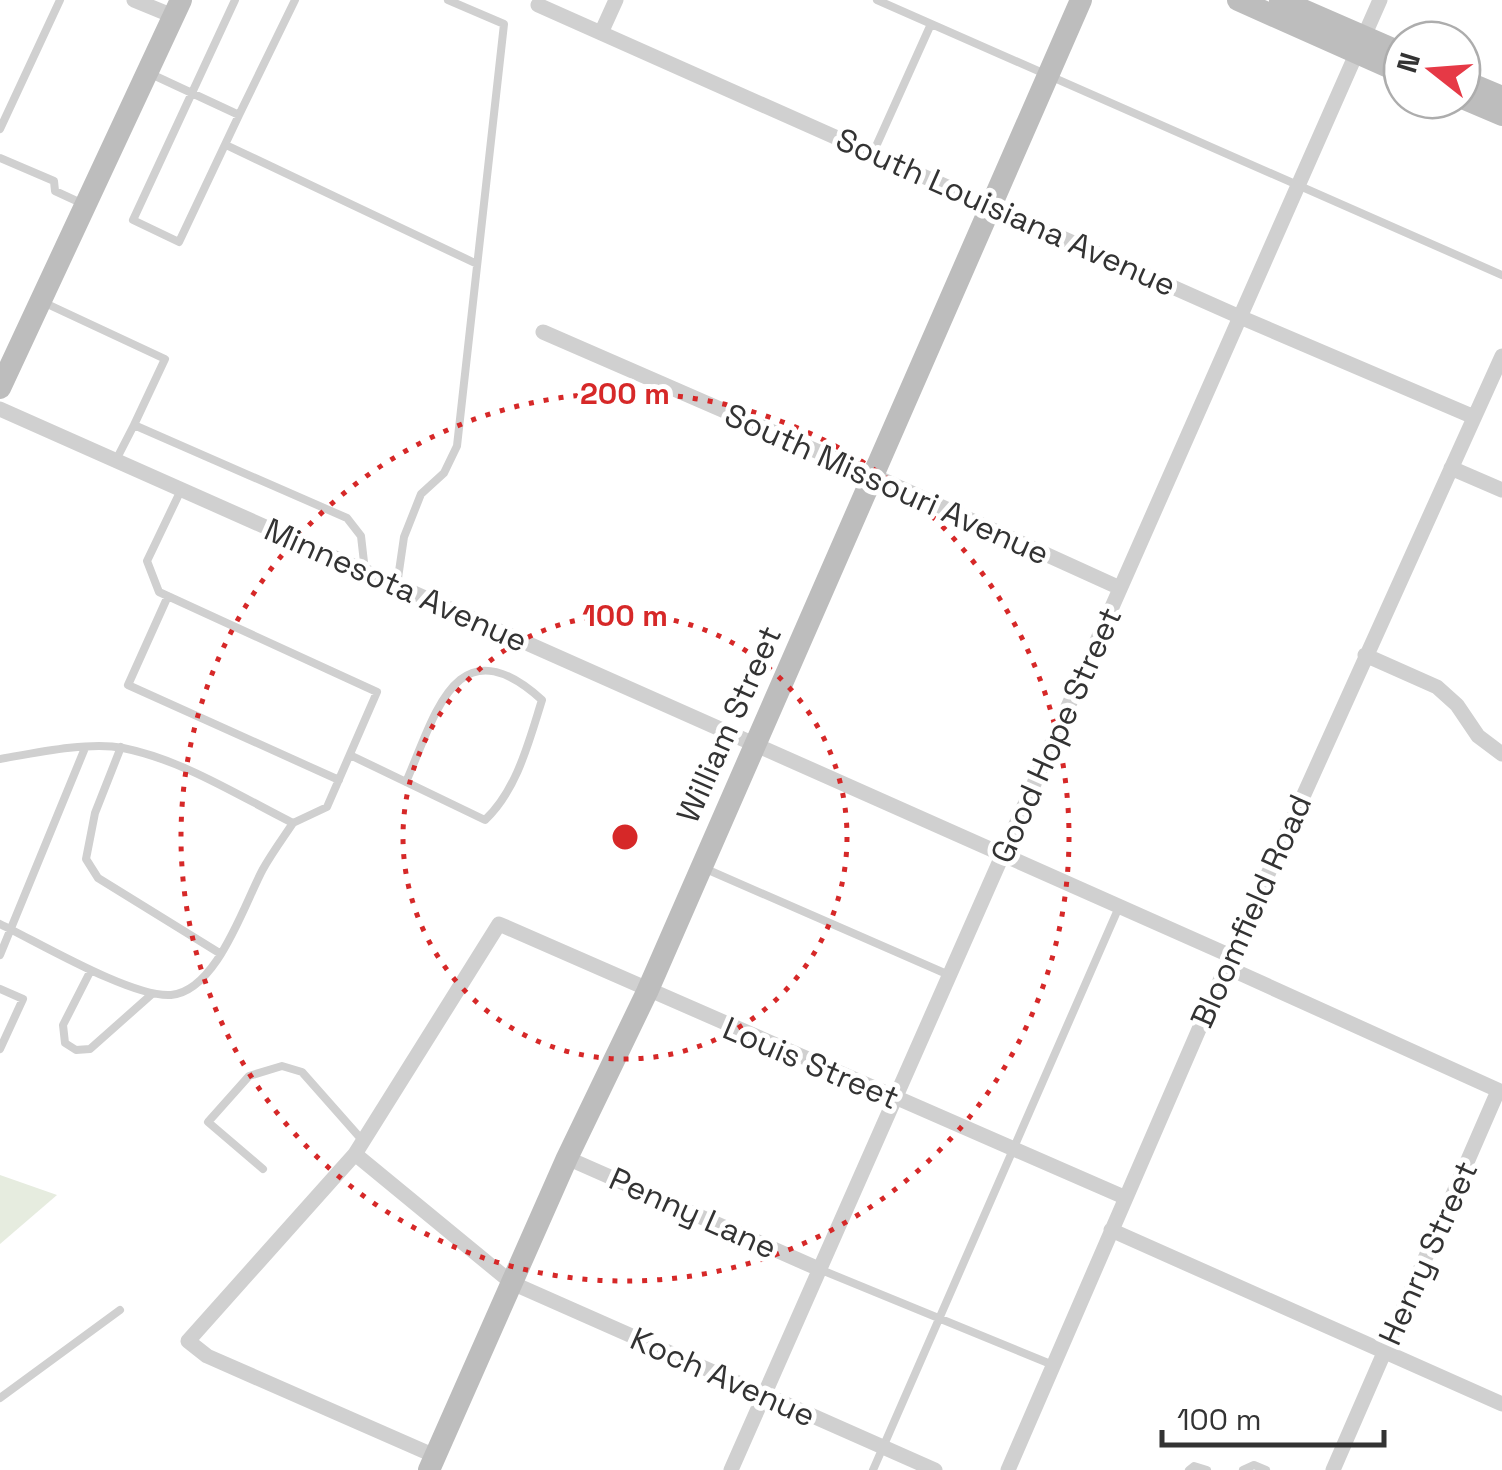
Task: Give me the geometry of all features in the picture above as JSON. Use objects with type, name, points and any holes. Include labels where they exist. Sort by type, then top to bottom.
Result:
[{"type":"main road","name":"William Street","points":[[432,1463],[567,1158],[647,992],[1081,0]]},
{"type":"main road","points":[[1238,0],[1382,50]]},
{"type":"main road","points":[[1280,0],[1382,60]]},
{"type":"main road","points":[[0,388],[177,8]]},
{"type":"street","points":[[134,0],[177,8]]},
{"type":"street","points":[[602,32],[616,0]]},
{"type":"street","name":"Good Hope Street","points":[[731,1470],[1380,0]]},
{"type":"street","name":"South Louisiana Avenue","points":[[538,5],[1474,417]]},
{"type":"street","name":"South Missouri Avenue","points":[[542,332],[1120,588]]},
{"type":"street","name":"Bloomfield Road","points":[[1008,1470],[1229,961],[1502,356]]},
{"type":"street","name":"Minnesota Avenue","points":[[0,408],[1119,907],[1500,1091]]},
{"type":"street","points":[[1451,468],[1502,490]]},
{"type":"street","points":[[1365,655],[1437,687],[1457,706],[1478,736],[1502,754]]},
{"type":"street","name":"Louis Street","points":[[359,1148],[499,924],[1124,1198]]},
{"type":"street","name":"Henry Street","points":[[1333,1470],[1500,1091]]},
{"type":"street","points":[[359,1148],[188,1341],[207,1356],[432,1463]]},
{"type":"street","name":"Koch Avenue","points":[[359,1148],[512,1283],[935,1470]]},
{"type":"street","name":"Penny Lane","points":[[567,1158],[819,1269]]},
{"type":"street","points":[[1111,1230],[1502,1404]]},
{"type":"lane","points":[[0,130],[60,0]]},
{"type":"lane","points":[[235,0],[133,220],[180,242],[294,0]]},
{"type":"lane","points":[[397,585],[404,537],[421,494],[444,473],[456,446],[504,24],[448,0]]},
{"type":"lane","points":[[878,0],[1502,275]]},
{"type":"lane","points":[[873,152],[932,24]]},
{"type":"lane","points":[[147,72],[239,116]]},
{"type":"lane","points":[[226,145],[477,264]]},
{"type":"lane","points":[[0,158],[54,181],[55,191],[85,205]]},
{"type":"lane","points":[[40,301],[164,359],[116,460]]},
{"type":"lane","points":[[134,425],[347,518],[361,536],[365,570]]},
{"type":"lane","points":[[0,924],[91,970],[152,994],[174,995],[199,982],[221,954],[264,866],[292,823],[327,807],[377,692],[158,592],[147,561],[182,489]]},
{"type":"lane","points":[[168,596],[128,685],[339,780]]},
{"type":"lane","points":[[350,754],[406,782],[485,820],[500,806],[526,750],[542,700],[527,685],[486,669],[460,676],[444,694],[406,782]]},
{"type":"lane","points":[[0,759],[50,750],[121,747],[189,771],[292,823]]},
{"type":"lane","points":[[121,747],[95,812],[86,859],[98,878],[221,954]]},
{"type":"lane","points":[[0,955],[86,748]]},
{"type":"lane","points":[[702,867],[949,975]]},
{"type":"lane","points":[[872,1470],[1119,907]]},
{"type":"lane","points":[[91,970],[62,1025],[64,1043],[76,1050],[90,1049],[152,994]]},
{"type":"lane","points":[[0,989],[23,1000],[0,1050]]},
{"type":"lane","points":[[263,1169],[208,1122],[249,1076],[282,1066],[302,1072],[359,1148]]},
{"type":"lane","points":[[819,1269],[1052,1365]]},
{"type":"lane","points":[[0,1398],[120,1310]]},
{"type":"lane","points":[[1243,1470],[1254,1465],[1266,1470]]},
{"type":"lane","points":[[1190,1470],[1194,1466],[1207,1470]]},
{"type":"shaded area","points":[[0,1175],[57,1195],[0,1244]]}]
